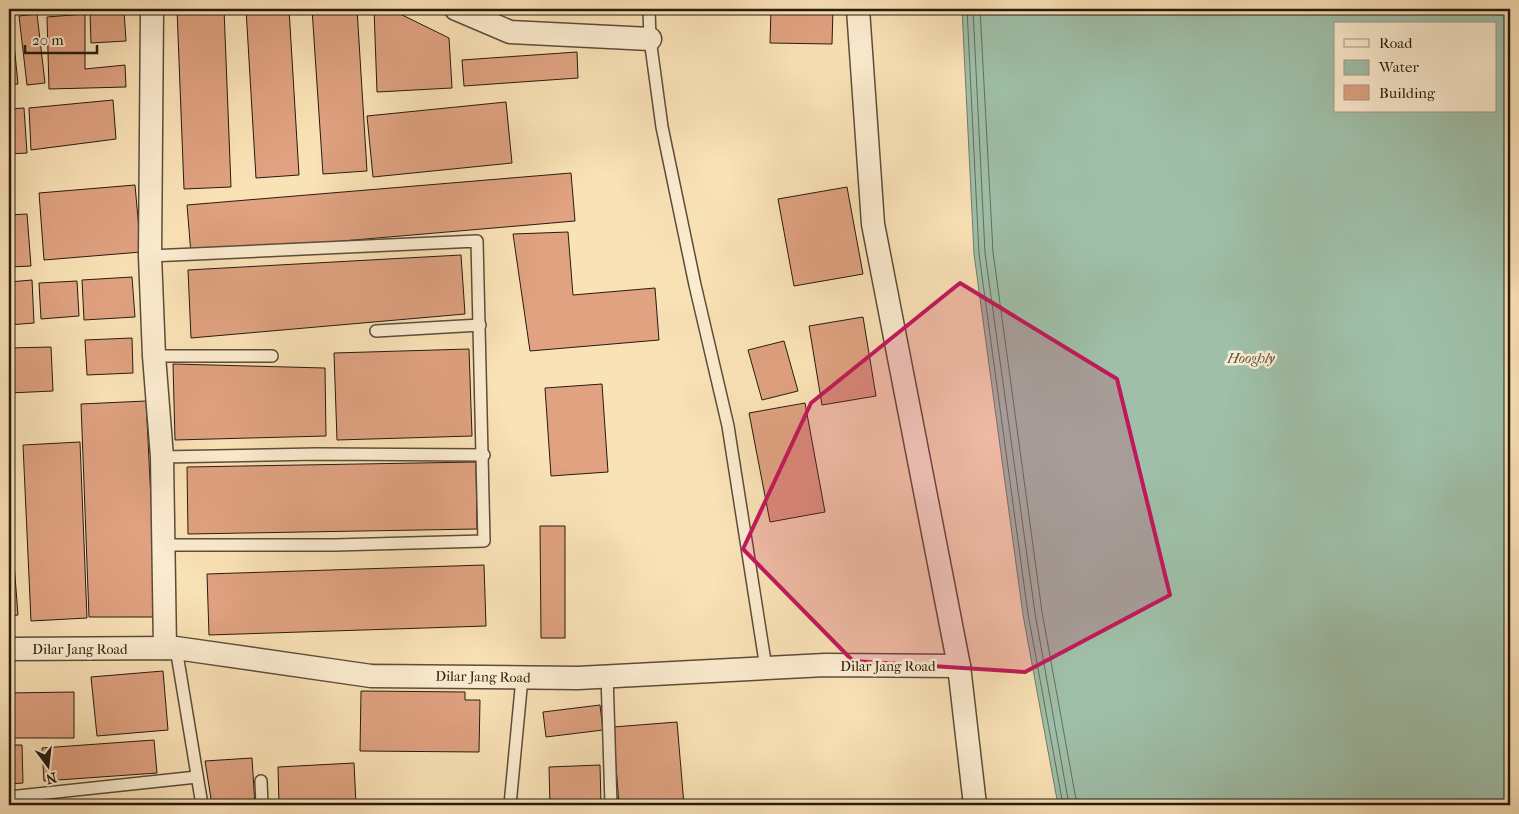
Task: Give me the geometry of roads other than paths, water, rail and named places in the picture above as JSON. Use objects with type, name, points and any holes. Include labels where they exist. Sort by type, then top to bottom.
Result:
[{"type":"street","points":[[152,9],[150,256],[154,356],[162,457],[163,545],[170,648]]},
{"type":"street","points":[[456,9],[510,32],[650,39]]},
{"type":"street","points":[[858,9],[873,224],[959,666],[975,805]]},
{"type":"street","name":"Dilar Jang Road","points":[[9,649],[170,648],[372,676],[578,678],[826,665],[959,666]]},
{"type":"lane","points":[[649,9],[650,39],[662,127],[695,285],[728,426],[766,668]]},
{"type":"lane","points":[[150,256],[477,241],[484,455],[484,541],[335,545],[163,545]]},
{"type":"lane","points":[[376,331],[480,325]]},
{"type":"lane","points":[[154,356],[272,356]]},
{"type":"lane","points":[[162,457],[317,454],[484,455]]},
{"type":"lane","points":[[170,648],[202,805]]},
{"type":"lane","points":[[607,675],[611,805]]},
{"type":"lane","points":[[510,805],[522,678]]},
{"type":"lane","points":[[9,797],[197,777]]},
{"type":"lane","points":[[261,781],[262,805]]},
{"type":"water","name":"Hooghly","points":[[962,9],[1510,9],[1510,805],[1058,805],[1023,615],[974,254]]}]
